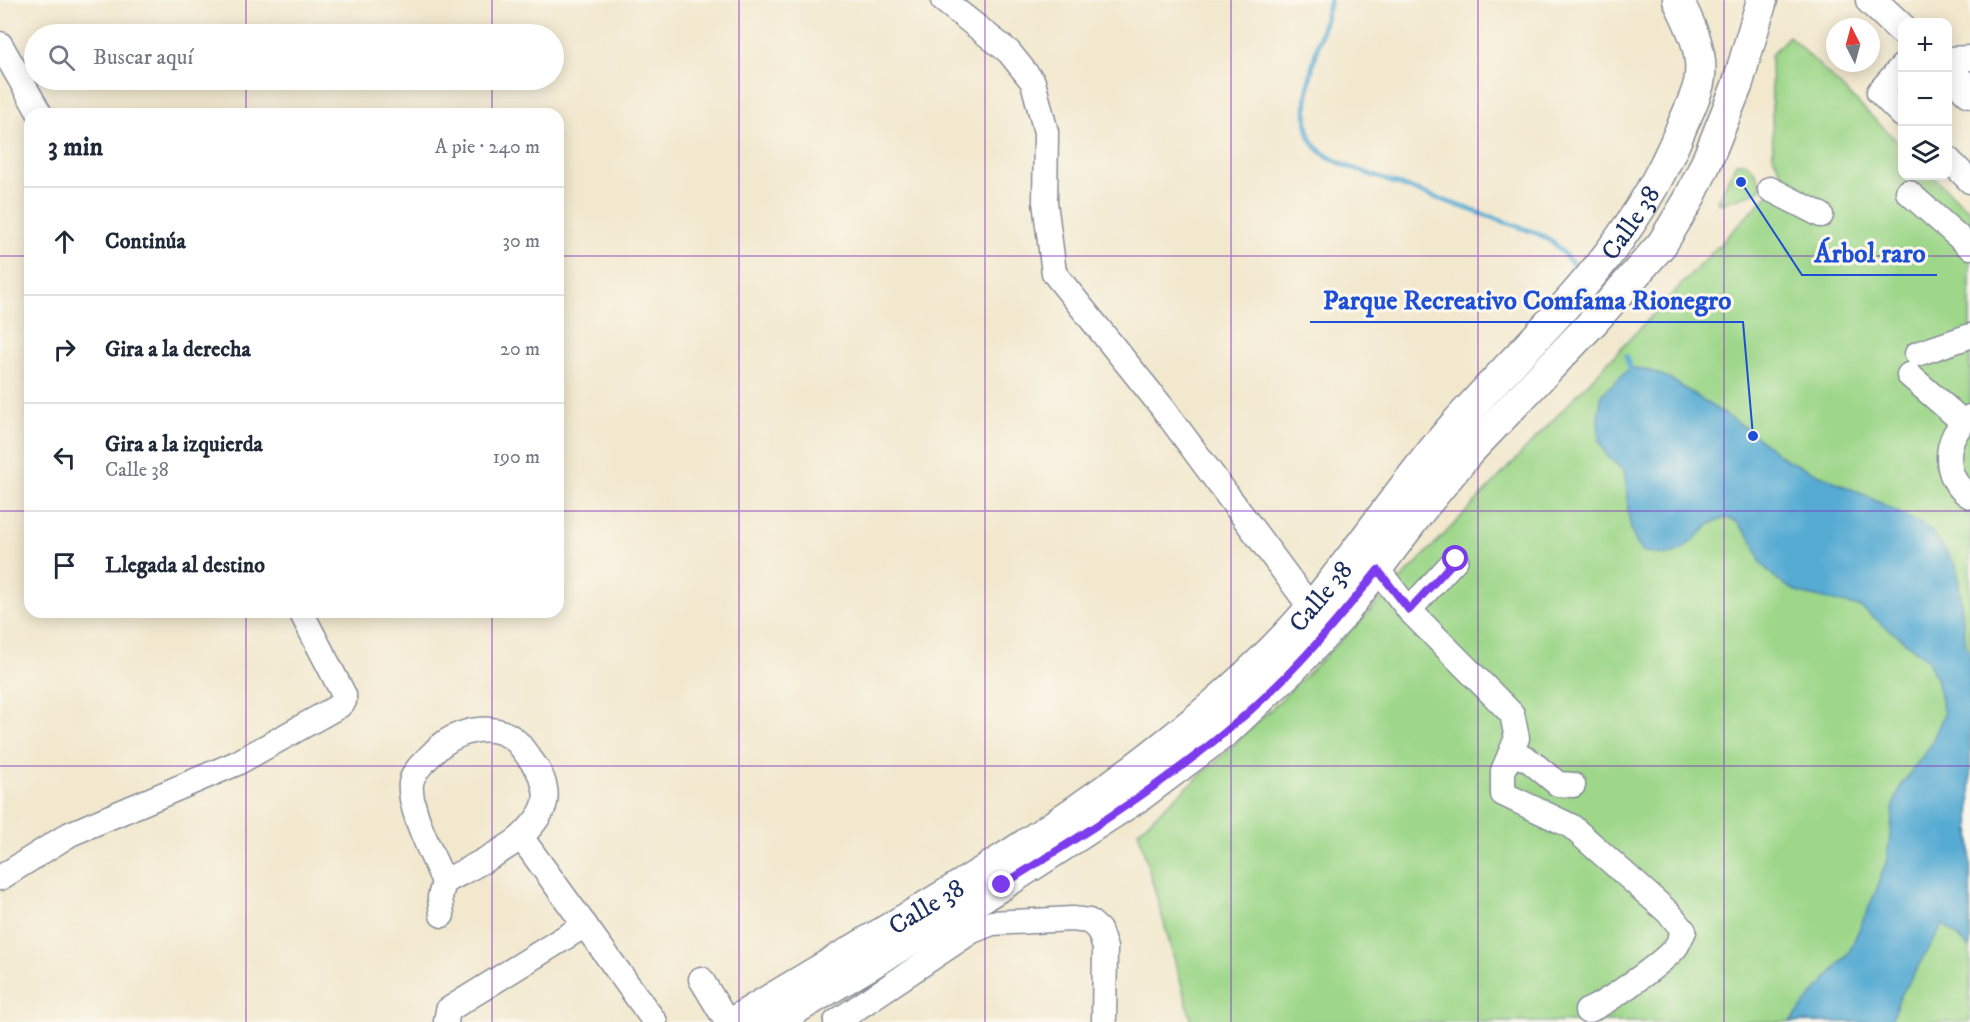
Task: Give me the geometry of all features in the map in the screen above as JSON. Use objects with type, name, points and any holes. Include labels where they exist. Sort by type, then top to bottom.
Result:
[{"type":"main road","name":"Calle 38","points":[[733,1022],[1054,827],[1155,753],[1234,686],[1311,608],[1451,430],[1575,297],[1624,235],[1655,188],[1698,86],[1701,62],[1698,47],[1678,0]]},
{"type":"main road","name":"Calle 38","points":[[774,1022],[1002,885],[1141,795],[1225,732],[1284,676],[1340,618],[1421,510],[1468,453],[1593,322],[1662,244],[1688,201],[1706,163],[1737,86],[1762,0]]},
{"type":"main road","points":[[1871,0],[1898,25]]},
{"type":"main road","points":[[1948,72],[1970,92]]},
{"type":"street","points":[[942,0],[1009,52],[1033,82],[1046,132],[1045,202],[1054,273],[1162,407],[1311,608]]},
{"type":"street","points":[[0,44],[24,86]]},
{"type":"street","points":[[1952,59],[1970,58]]},
{"type":"street","points":[[1898,71],[1879,92],[1898,111]]},
{"type":"street","points":[[26,90],[37,108]]},
{"type":"street","points":[[1952,164],[1970,181]]},
{"type":"street","points":[[1770,189],[1821,215]]},
{"type":"street","points":[[1908,192],[1970,247]]},
{"type":"street","points":[[1970,336],[1913,365],[1966,420],[1953,435],[1948,451],[1949,467],[1955,482],[1970,496]]},
{"type":"street","points":[[1409,610],[1456,559]]},
{"type":"street","points":[[1378,570],[1409,610],[1512,714],[1517,738],[1513,753],[1503,771],[1503,794],[1571,826],[1670,914],[1684,931],[1676,948],[1616,994],[1587,1011]]},
{"type":"street","points":[[0,878],[70,834],[237,763],[339,706],[344,701],[344,695],[304,618]]},
{"type":"street","points":[[442,915],[440,897],[444,882],[413,803],[411,783],[416,770],[442,743],[468,731],[485,730],[504,733],[517,741],[536,767],[544,785],[545,802],[540,814],[521,837],[444,882]]},
{"type":"street","points":[[1513,753],[1530,761],[1558,784],[1573,785]]},
{"type":"street","points":[[521,837],[652,1018]]},
{"type":"street","name":"Calle 38","points":[[848,1019],[972,931],[992,923],[1072,918],[1089,921],[1099,930],[1105,948],[1104,1022]]},
{"type":"street","points":[[446,1022],[448,1010],[585,925]]},
{"type":"street","points":[[701,979],[727,1022]]},
{"type":"green space","points":[[1789,36],[1898,142],[1898,180],[1936,180],[1970,211],[1970,1022],[1192,1022],[1138,831],[1228,750],[1380,601],[1784,178],[1773,155],[1771,55]]},
{"type":"green space","points":[[1736,163],[1747,163],[1756,173],[1761,186],[1758,192],[1719,204],[1717,201]]},
{"type":"water","points":[[1630,368],[1645,369],[1669,378],[1744,427],[1785,459],[1867,496],[1930,529],[1957,567],[1966,647],[1970,650],[1970,948],[1943,924],[1900,997],[1890,1022],[1790,1022],[1849,952],[1876,891],[1887,859],[1894,804],[1901,785],[1930,746],[1944,714],[1936,678],[1927,659],[1860,607],[1799,593],[1778,581],[1761,563],[1752,540],[1737,522],[1726,518],[1712,523],[1683,549],[1666,556],[1642,551],[1632,533],[1624,471],[1606,455],[1599,440],[1598,417],[1602,394]]},
{"type":"waterway","points":[[1330,0],[1307,94],[1308,131],[1321,152],[1349,167],[1539,234],[1554,243],[1572,263]]},
{"type":"waterway","points":[[1626,356],[1630,368]]},
{"type":"place","name":"Árbol raro","points":[[1741,182]]},
{"type":"place","name":"Parque Recreativo Comfama Rionegro","points":[[1753,436]]},
{"type":"route","points":[[1002,885],[1141,795],[1225,732],[1293,668],[1340,618],[1378,570],[1409,610],[1456,559]]}]
